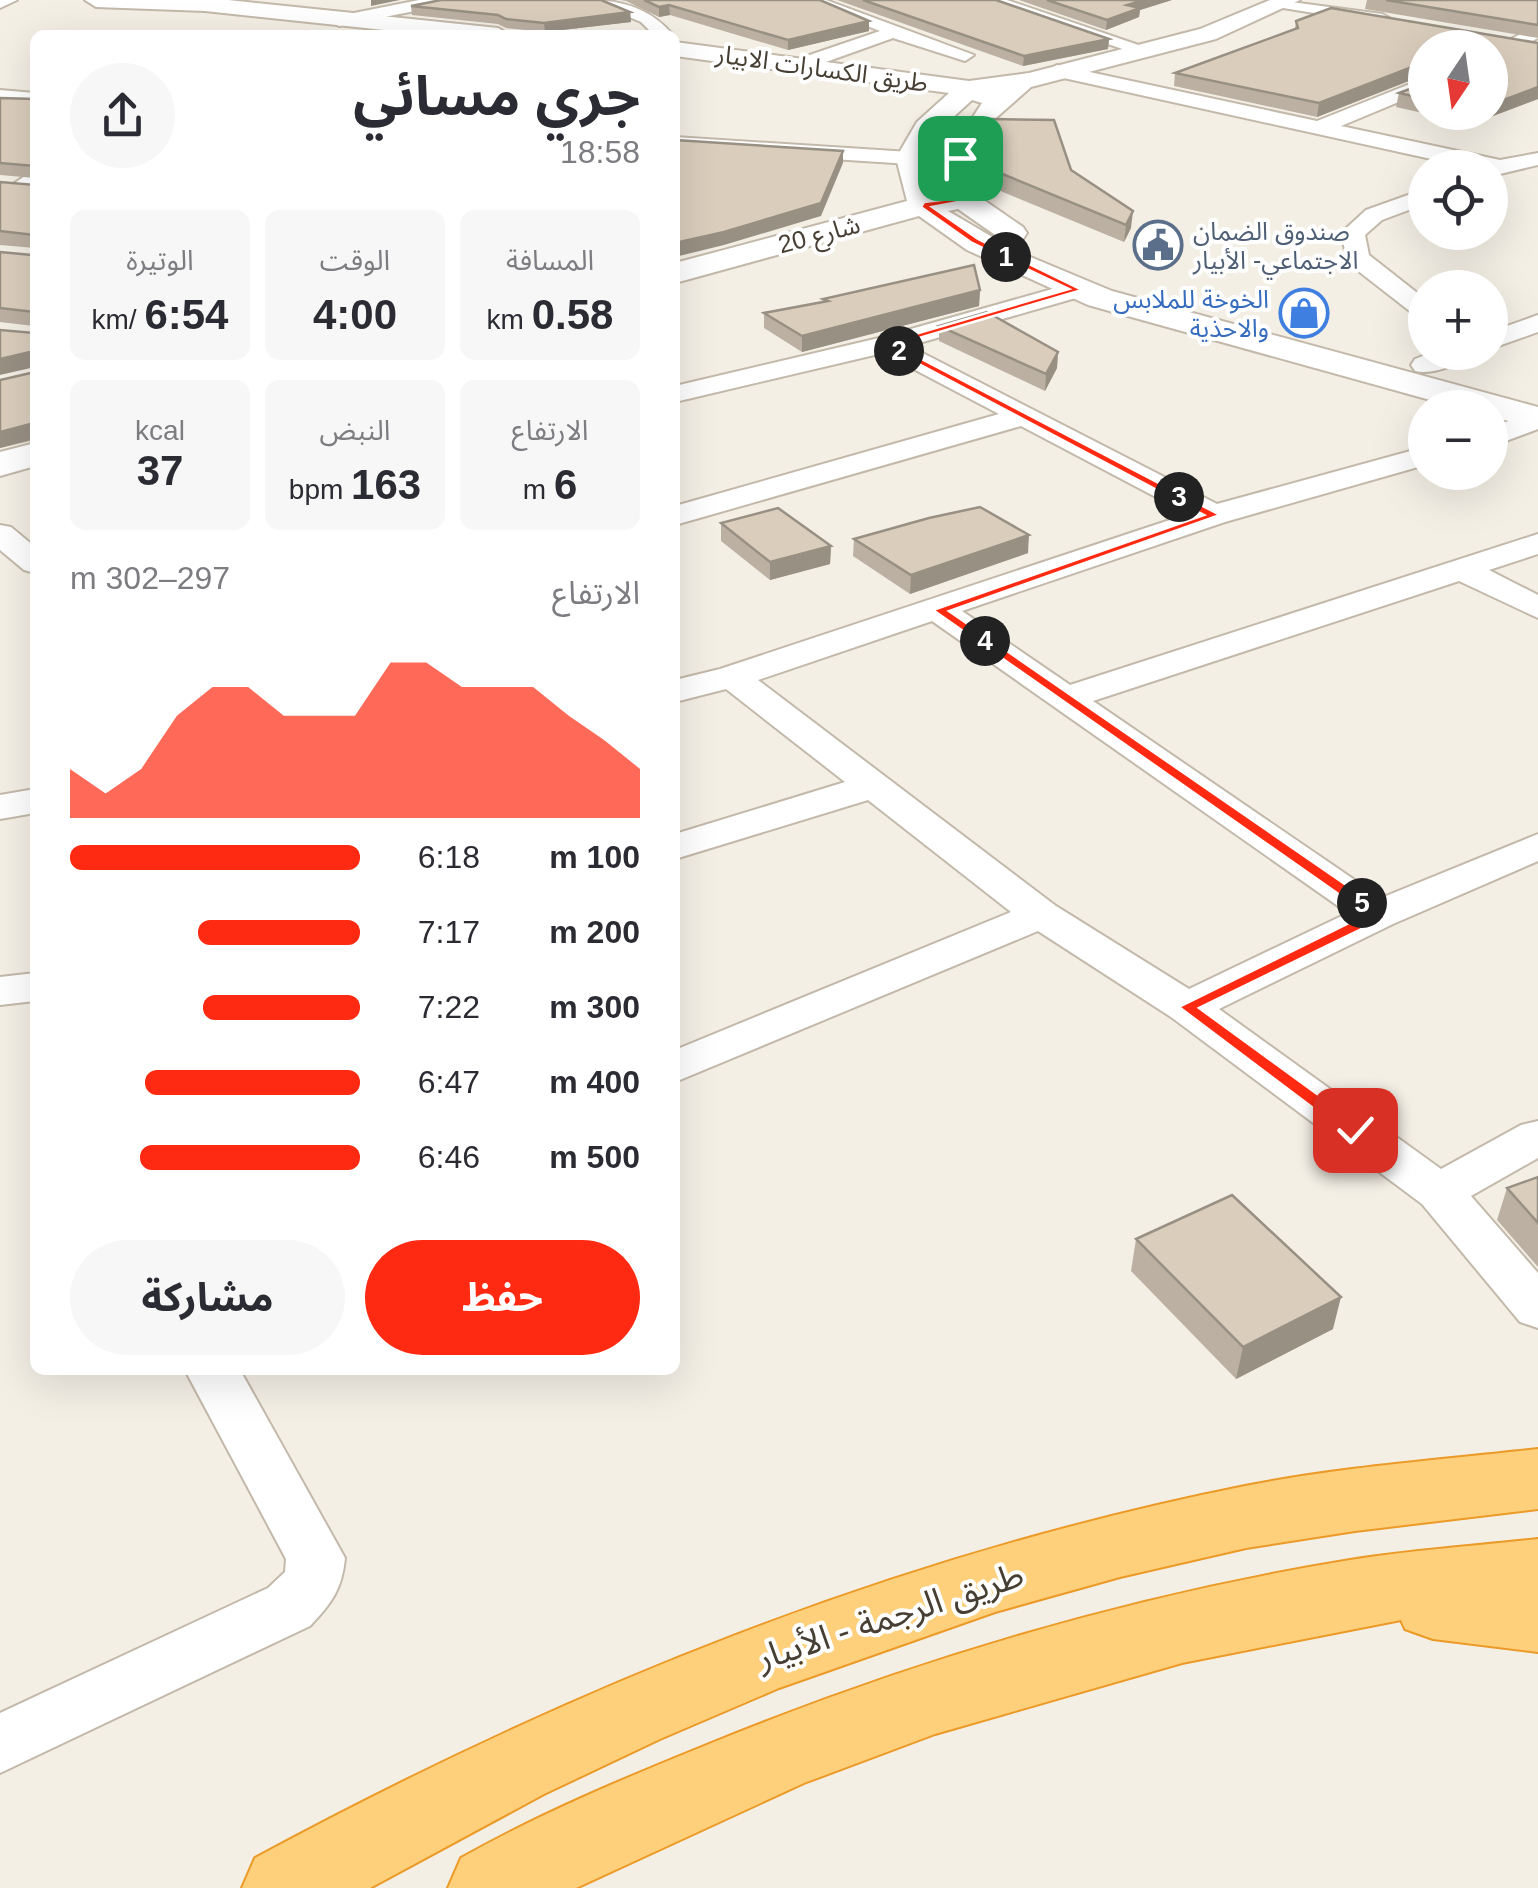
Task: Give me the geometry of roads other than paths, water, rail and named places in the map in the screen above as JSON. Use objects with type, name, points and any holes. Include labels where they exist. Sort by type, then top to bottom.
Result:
[{"type":"highway","name":"طريق الرجمة - الأبيار","points":[[286,1888],[627,1711],[776,1650],[948,1593],[1065,1559],[1248,1516],[1538,1479]]},
{"type":"highway","points":[[492,1888],[561,1847],[799,1744],[947,1692],[1088,1651],[1350,1594],[1538,1572]]},
{"type":"highway","points":[[1350,1594],[1538,1618]]},
{"type":"street","points":[[96,0],[220,8]]},
{"type":"street","points":[[163,0],[437,30]]},
{"type":"street","points":[[339,22],[445,0]]},
{"type":"street","points":[[598,0],[647,18],[659,30]]},
{"type":"street","points":[[808,0],[890,26],[892,32]]},
{"type":"street","points":[[988,0],[1144,50]]},
{"type":"street","points":[[1020,10],[1042,0]]},
{"type":"street","points":[[1286,1],[1395,21]]},
{"type":"street","name":"طريق الكسارات الابيار","points":[[680,46],[805,63],[983,96],[1043,76],[1208,34],[1286,1]]},
{"type":"street","points":[[1518,45],[1538,30]]},
{"type":"street","points":[[805,63],[892,32],[965,55]]},
{"type":"street","points":[[1508,46],[1538,48]]},
{"type":"street","points":[[1043,76],[1410,150]]},
{"type":"street","points":[[1316,129],[1408,91]]},
{"type":"street","points":[[0,96],[30,99]]},
{"type":"street","points":[[983,96],[926,128],[910,158],[924,205],[975,241],[1078,290],[1226,336],[1538,418]]},
{"type":"street","points":[[983,96],[960,158],[964,200],[1019,237],[1091,274],[1210,312],[1408,361]]},
{"type":"street","points":[[680,143],[910,158]]},
{"type":"street","points":[[680,162],[700,144]]},
{"type":"street","points":[[1508,166],[1538,158]]},
{"type":"street","name":"شارع 20","points":[[680,272],[924,205],[964,200]]},
{"type":"street","points":[[1408,202],[1374,214],[1353,233],[1357,258],[1408,297]]},
{"type":"street","points":[[850,225],[975,241]]},
{"type":"street","points":[[680,393],[886,344],[1078,290]]},
{"type":"street","points":[[1508,334],[1538,322]]},
{"type":"street","points":[[886,344],[1214,515]]},
{"type":"street","points":[[1444,370],[1538,394]]},
{"type":"street","points":[[680,515],[1024,416]]},
{"type":"street","points":[[1508,430],[1538,418]]},
{"type":"street","points":[[0,464],[30,455]]},
{"type":"street","points":[[680,690],[732,677],[939,610],[1214,515],[1408,461]]},
{"type":"street","points":[[0,534],[30,559]]},
{"type":"street","points":[[1068,697],[1538,544]]},
{"type":"street","points":[[0,571],[30,563]]},
{"type":"street","points":[[1461,569],[1538,608]]},
{"type":"street","points":[[939,610],[1378,915]]},
{"type":"street","points":[[732,677],[1041,916],[1187,1007],[1439,1192],[1538,1308]]},
{"type":"street","points":[[680,845],[870,787]]},
{"type":"street","points":[[0,807],[30,801]]},
{"type":"street","points":[[1187,1007],[1378,915],[1538,846]]},
{"type":"street","points":[[680,1064],[1041,916]]},
{"type":"street","points":[[0,990],[30,987]]},
{"type":"street","points":[[1439,1192],[1538,1138]]},
{"type":"street","points":[[0,1744],[289,1606],[313,1583],[316,1558],[215,1375]]},
{"type":"place","name":"صندوق الضمان الاجتماعي- الأبيار","points":[[1158,245]]},
{"type":"place","name":"الخوخة للملابس والاحذية","points":[[1304,313]]}]
